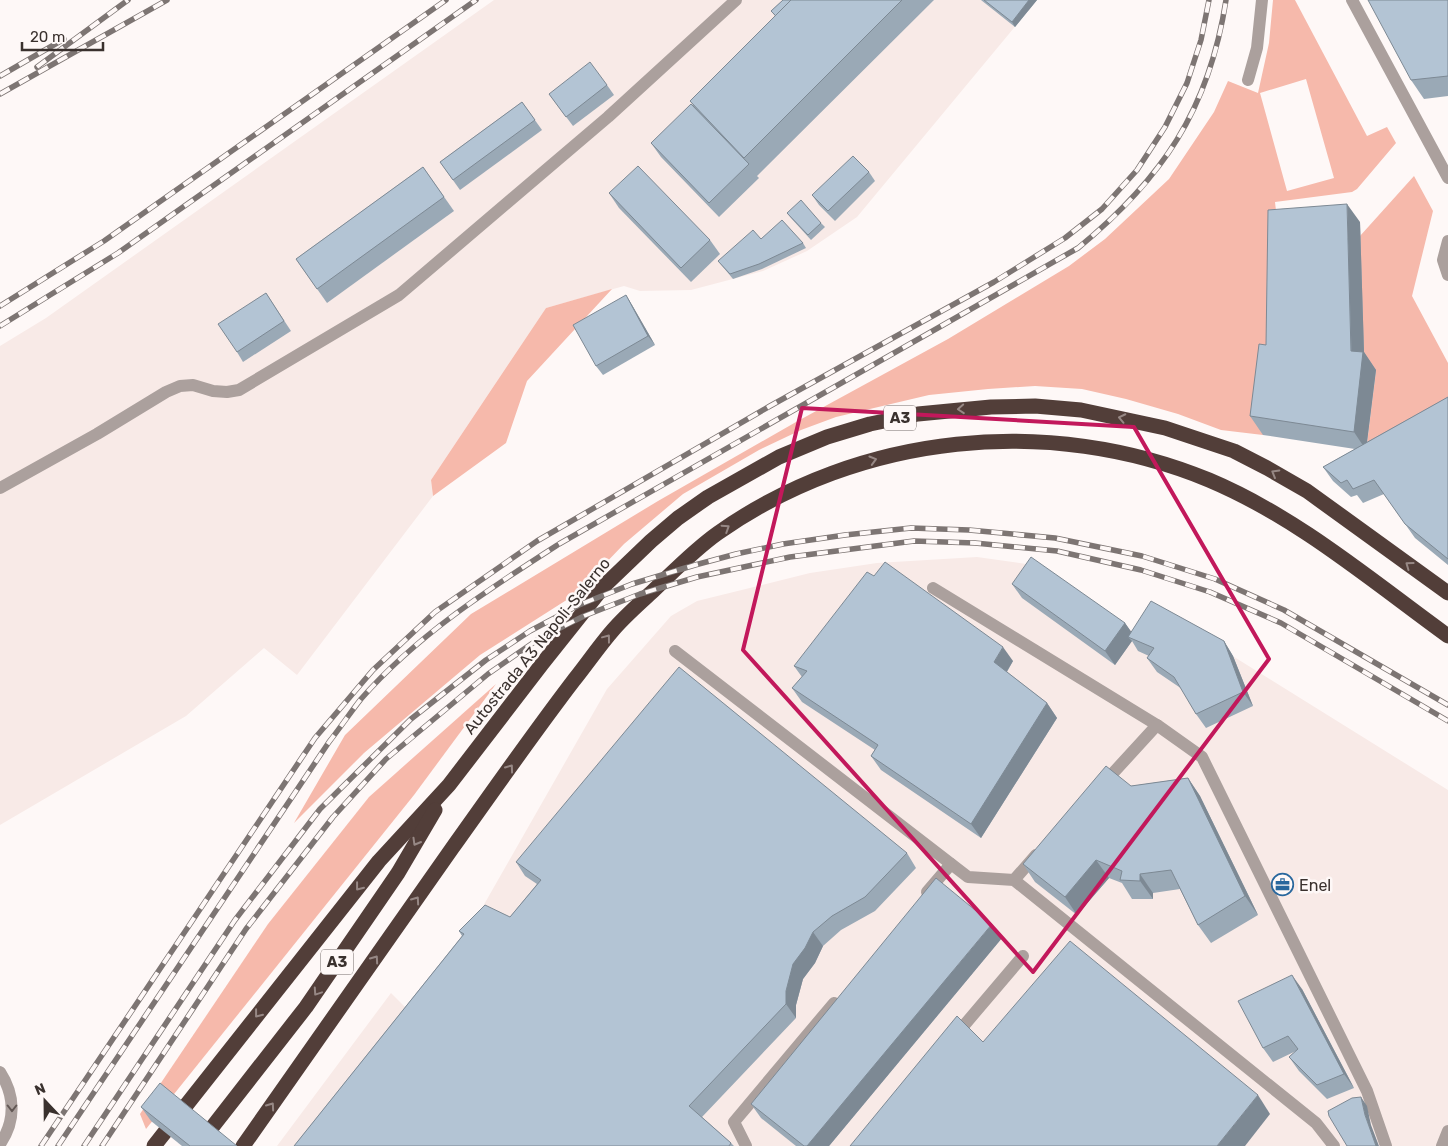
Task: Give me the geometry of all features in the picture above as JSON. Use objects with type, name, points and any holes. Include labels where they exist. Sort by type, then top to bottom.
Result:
[{"type":"highway","name":"Autostrada A3 Napoli-Salerno","points":[[449,785],[604,586],[678,518],[708,497],[779,457],[827,436],[870,424],[918,414],[991,407],[1045,407],[1081,410],[1165,428],[1197,438],[1234,451],[1307,491],[1448,593]]},
{"type":"highway","name":"A3","points":[[243,1146],[481,808],[615,628],[692,554],[716,535],[744,516],[802,486],[876,459],[916,450],[1000,441],[1086,446],[1168,466],[1209,480],[1245,497],[1283,518],[1448,636]]},
{"type":"highway","name":"A3","points":[[184,1108],[379,862],[449,785]]},
{"type":"highway","name":"A3","points":[[210,1130],[306,1007],[398,873],[449,785]]},
{"type":"highway","points":[[154,1146],[165,1132]]},
{"type":"street","points":[[0,488],[97,434],[166,392],[180,386],[193,385],[213,391],[227,392],[239,390],[399,295],[608,117],[736,0]]},
{"type":"street","points":[[1248,80],[1258,39],[1262,0]]},
{"type":"street","points":[[1352,0],[1448,178]]},
{"type":"street","points":[[1448,241],[1443,260],[1448,275]]},
{"type":"street","points":[[933,588],[1157,725],[1202,757],[1367,1091],[1386,1146]]},
{"type":"street","points":[[675,651],[968,877],[1014,880],[1316,1124],[1334,1146]]},
{"type":"street","points":[[1092,795],[1157,725]]},
{"type":"street","points":[[1014,880],[1046,844]]},
{"type":"street","points":[[919,902],[951,864]]},
{"type":"street","points":[[945,1048],[1023,956]]},
{"type":"street","points":[[746,1146],[734,1122],[843,993]]},
{"type":"street","points":[[0,1072],[5,1079],[12,1098],[12,1117],[7,1134],[0,1144]]},
{"type":"street","points":[[1442,1146],[1448,1131]]},
{"type":"highlighted area","points":[[802,408],[1134,427],[1269,659],[1033,972],[743,650]]},
{"type":"shaded area","points":[[494,0],[1037,0],[857,217],[807,251],[763,271],[691,290],[640,291],[624,286],[546,308],[431,480],[433,496],[297,675],[264,648],[186,716],[0,825],[0,346],[46,318]]},
{"type":"shaded area","points":[[1273,0],[1295,0],[1367,136],[1387,127],[1396,143],[1357,189],[1352,192],[1275,202],[1278,229],[1271,363],[1263,435],[1221,430],[1178,414],[1082,389],[1035,386],[929,395],[836,417],[801,430],[759,450],[683,494],[624,544],[576,594],[480,655],[364,753],[294,823],[345,735],[471,614],[658,501],[796,422],[948,339],[1069,266],[1105,239],[1169,179],[1214,112],[1228,81],[1258,93],[1269,43]],"holes":[[[1306,79],[1334,178],[1287,191],[1260,93]]]},
{"type":"shaded area","points":[[1414,176],[1433,211],[1412,296],[1448,363],[1448,416],[1366,451],[1376,370],[1364,369],[1360,236]]},
{"type":"shaded area","points":[[612,289],[527,381],[506,443],[433,496],[431,480],[546,308]]},
{"type":"shaded area","points":[[977,557],[1040,566],[1140,637],[1157,609],[1448,790],[1448,1146],[277,1146],[391,993],[418,1020],[607,689],[671,616],[697,601],[810,573],[877,563]]},
{"type":"shaded area","points":[[496,684],[414,795],[146,1129],[140,1114],[268,924],[369,797]]},
{"type":"building","points":[[783,0],[791,0],[776,16],[771,11]]},
{"type":"building","points":[[791,0],[902,0],[744,158],[690,101]]},
{"type":"building","points":[[984,0],[1029,0],[1012,22]]},
{"type":"building","points":[[1368,0],[1448,0],[1448,76],[1411,80]]},
{"type":"building","points":[[590,62],[607,85],[566,117],[549,94]]},
{"type":"building","points":[[522,102],[535,120],[453,180],[440,162]]},
{"type":"building","points":[[691,104],[749,164],[709,203],[651,143]]},
{"type":"building","points":[[853,156],[869,172],[828,211],[812,195]]},
{"type":"building","points":[[638,166],[710,240],[681,268],[609,193]]},
{"type":"building","points":[[423,167],[444,197],[317,289],[296,259]]},
{"type":"building","points":[[801,200],[821,223],[808,235],[787,213]]},
{"type":"building","points":[[1347,204],[1351,351],[1363,352],[1354,432],[1250,416],[1259,344],[1266,345],[1268,210]]},
{"type":"building","points":[[782,220],[803,243],[759,264],[730,274],[718,261],[753,230],[761,239]]},
{"type":"building","points":[[266,293],[284,321],[237,352],[218,324]]},
{"type":"building","points":[[626,295],[648,336],[596,366],[573,325]]},
{"type":"building","points":[[1448,397],[1448,559],[1405,524],[1374,480],[1353,489],[1347,480],[1341,483],[1323,467]]},
{"type":"building","points":[[1031,557],[1125,623],[1105,651],[1012,584]]},
{"type":"building","points":[[885,562],[1003,647],[994,662],[1047,703],[971,824],[871,756],[878,745],[792,688],[807,671],[794,666],[867,572],[874,576]]},
{"type":"building","points":[[1151,601],[1224,641],[1243,692],[1196,714],[1174,677],[1147,658],[1154,648],[1128,637]]},
{"type":"building","points":[[679,667],[907,853],[865,897],[832,916],[813,932],[805,948],[793,964],[786,991],[786,1004],[689,1106],[731,1143],[729,1146],[294,1146],[464,934],[459,931],[485,905],[510,917],[541,880],[516,862]]},
{"type":"building","points":[[1106,766],[1131,786],[1188,778],[1245,896],[1198,925],[1171,870],[1140,874],[1140,881],[1120,880],[1122,871],[1096,860],[1065,897],[1023,864]]},
{"type":"building","points":[[936,878],[992,924],[807,1146],[804,1146],[751,1104]]},
{"type":"building","points":[[1070,941],[1258,1095],[1217,1146],[850,1146],[957,1016],[983,1042]]},
{"type":"building","points":[[1292,975],[1344,1074],[1317,1085],[1289,1057],[1298,1049],[1288,1036],[1263,1048],[1238,1001]]},
{"type":"building","points":[[160,1083],[237,1146],[190,1146],[141,1107]]},
{"type":"building","points":[[1361,1097],[1376,1146],[1347,1146],[1329,1116],[1328,1111],[1352,1098]]},
{"type":"railway","points":[[37,67],[128,0]]},
{"type":"railway","points":[[0,94],[167,0]]},
{"type":"railway","points":[[0,306],[104,241],[446,0]]},
{"type":"railway","points":[[0,326],[118,253],[476,0]]},
{"type":"railway","points":[[41,1146],[315,738],[373,670],[435,612],[537,541],[770,406],[994,282],[1065,238],[1102,209],[1137,170],[1165,127],[1187,83],[1201,40],[1209,0]]},
{"type":"railway","points":[[58,1146],[329,742],[361,699],[383,676],[406,654],[455,614],[559,544],[1078,248],[1134,196],[1177,139],[1194,109],[1208,75],[1226,0]]},
{"type":"railway","points":[[0,76],[64,39]]},
{"type":"railway","points":[[84,1146],[235,920],[320,809],[411,719],[486,660],[530,631],[579,605],[632,584],[736,554],[783,544],[845,535],[911,528],[969,530],[1055,538],[1142,556],[1215,579],[1284,610],[1448,705]]},
{"type":"railway","points":[[102,1146],[246,929],[333,817],[386,759],[488,674],[540,638],[584,616],[640,594],[697,577],[790,557],[914,541],[975,543],[1057,551],[1141,570],[1210,592],[1281,623],[1448,721]]},
{"type":"place","name":"Enel","points":[[1283,885]]}]
